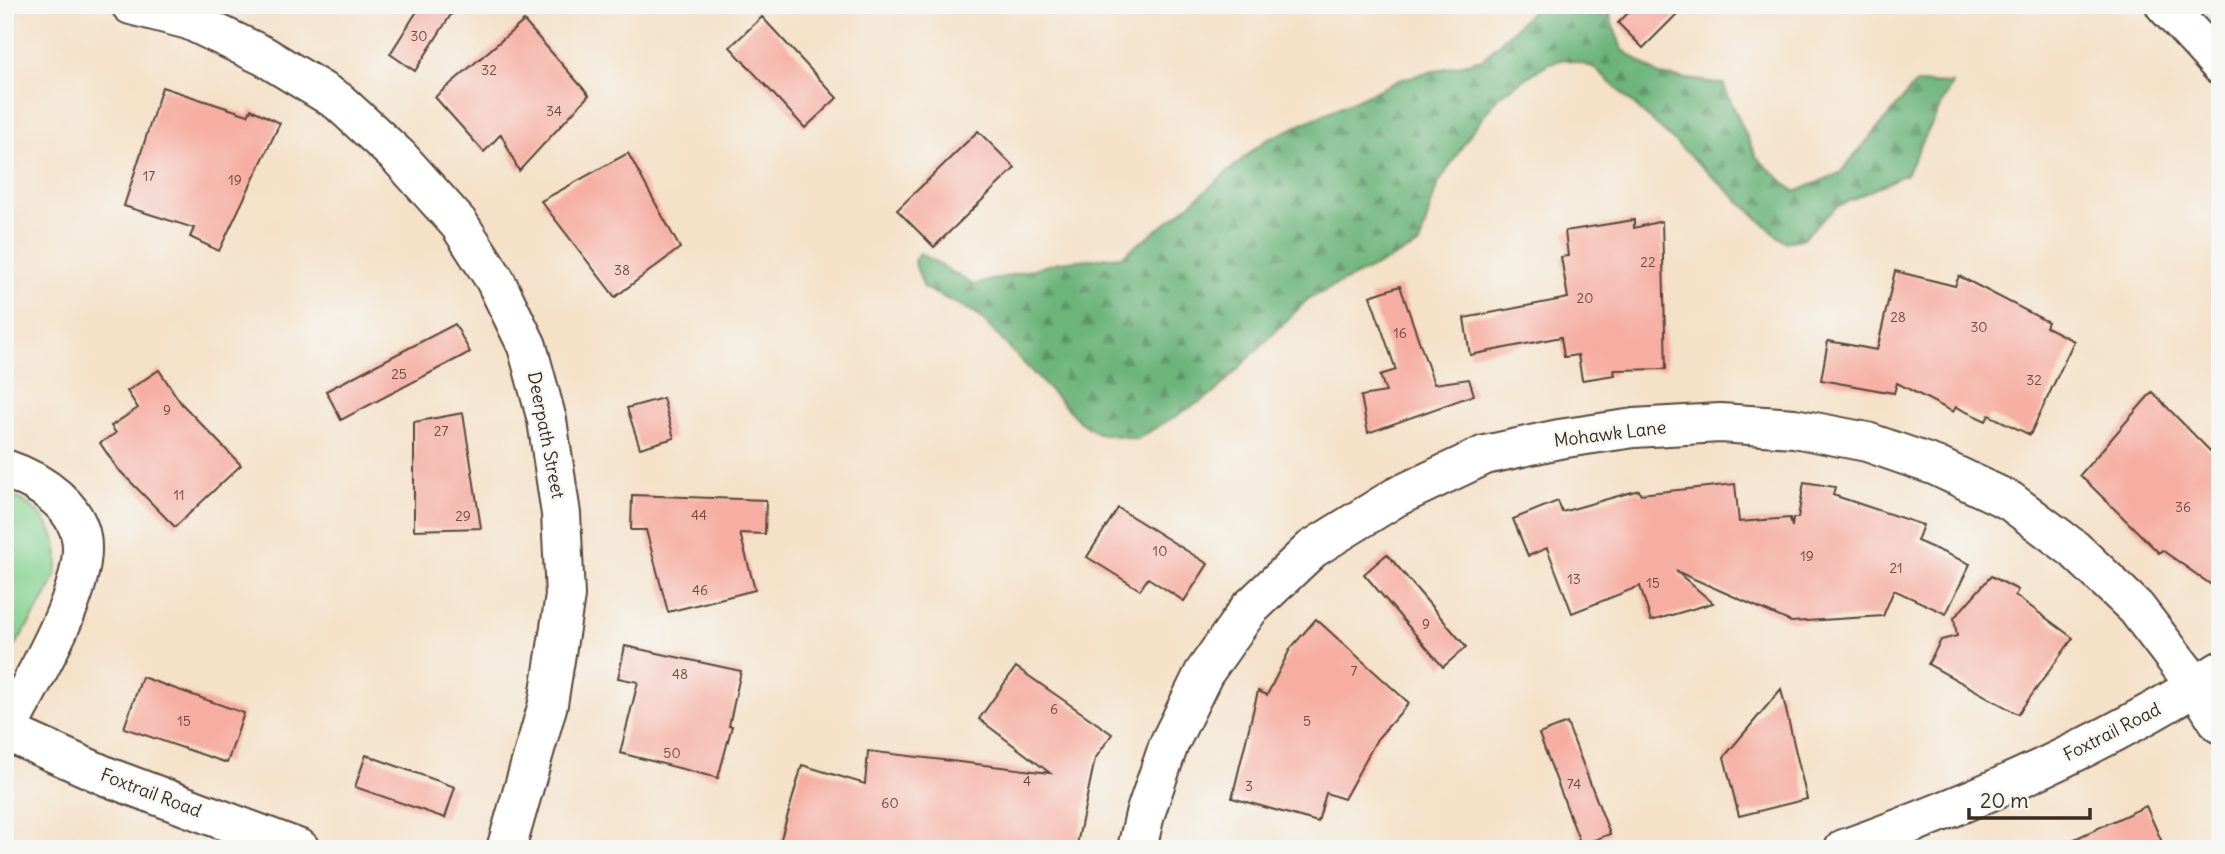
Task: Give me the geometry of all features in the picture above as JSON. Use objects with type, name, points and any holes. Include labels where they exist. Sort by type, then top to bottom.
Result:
[{"type":"street","name":"Deerpath Street","points":[[131,5],[189,20],[264,56],[338,101],[399,157],[459,224],[495,281],[527,346],[547,420],[561,514],[565,596],[548,704],[506,849]]},
{"type":"street","points":[[2165,5],[2220,65]]},
{"type":"street","name":"Mohawk Lane","points":[[1137,849],[1145,814],[1169,744],[1204,673],[1249,609],[1312,549],[1396,497],[1485,455],[1559,439],[1634,428],[1720,423],[1794,428],[1867,442],[1936,466],[2010,501],[2074,549],[2208,678],[2220,724]]},
{"type":"street","points":[[5,469],[24,476],[65,506],[83,547],[71,600],[6,731]]},
{"type":"street","name":"Foxtrail Road","points":[[1844,849],[1909,826],[2006,784],[2120,730],[2208,678]]},
{"type":"street","name":"Foxtrail Road","points":[[6,731],[108,777],[300,849]]},
{"type":"green space","points":[[1538,5],[1614,5],[1610,17],[1622,49],[1659,75],[1723,84],[1756,157],[1795,192],[1840,173],[1916,83],[1952,84],[1906,174],[1836,207],[1802,239],[1784,242],[1593,67],[1565,59],[1547,64],[1499,96],[1472,131],[1437,186],[1419,245],[1308,299],[1213,394],[1137,439],[1098,433],[1081,423],[976,313],[924,288],[914,261],[920,253],[974,285],[1059,262],[1122,256],[1177,215],[1264,141],[1402,79],[1483,59]]},
{"type":"green space","points":[[5,494],[18,499],[39,514],[53,535],[58,560],[48,592],[5,659]]},
{"type":"building","points":[[421,5],[457,5],[415,71],[390,54]]},
{"type":"building","points":[[1636,5],[1686,5],[1643,48],[1618,23]]},
{"type":"building","points":[[762,17],[837,98],[805,128],[730,47]]},
{"type":"building","points":[[524,21],[589,95],[519,171],[501,134],[484,152],[435,97]]},
{"type":"building","points":[[162,87],[248,115],[251,109],[280,123],[219,251],[190,237],[194,228],[124,206]]},
{"type":"building","points":[[978,131],[1015,168],[934,247],[897,210]]},
{"type":"building","points":[[628,153],[680,248],[615,297],[541,201]]},
{"type":"building","points":[[1634,220],[1634,228],[1662,221],[1666,369],[1614,370],[1615,375],[1582,380],[1578,355],[1564,357],[1561,337],[1470,355],[1464,318],[1568,298],[1561,257],[1568,256],[1565,231]]},
{"type":"building","points":[[1895,271],[1955,286],[1959,276],[2048,322],[2046,327],[2074,341],[2030,435],[1989,415],[1986,421],[1956,407],[1953,412],[1897,383],[1894,393],[1821,380],[1828,341],[1877,350]]},
{"type":"building","points":[[1400,286],[1434,384],[1469,379],[1474,395],[1368,433],[1361,396],[1386,392],[1380,375],[1396,370],[1370,296]]},
{"type":"building","points":[[455,324],[470,352],[341,420],[326,391]]},
{"type":"building","points":[[159,370],[181,403],[241,465],[175,527],[117,468],[100,443],[116,433],[111,426],[138,408],[127,391]]},
{"type":"building","points":[[2152,392],[2220,461],[2220,591],[2162,550],[2159,553],[2080,475]]},
{"type":"building","points":[[663,398],[674,438],[640,448],[627,408]]},
{"type":"building","points":[[463,413],[481,528],[414,530],[414,422]]},
{"type":"building","points":[[1804,482],[1835,487],[1833,495],[1923,525],[1917,541],[1970,564],[1946,614],[1894,590],[1883,616],[1791,622],[1676,571],[1713,603],[1651,621],[1640,586],[1572,613],[1547,548],[1528,556],[1513,519],[1558,501],[1562,512],[1639,490],[1640,494],[1735,484],[1739,522],[1790,518],[1792,527],[1793,518],[1798,518]]},
{"type":"building","points":[[632,495],[766,500],[765,534],[740,533],[755,590],[668,612],[646,530],[631,530]]},
{"type":"building","points":[[1118,508],[1208,564],[1184,601],[1148,578],[1140,590],[1087,557]]},
{"type":"building","points":[[1387,554],[1466,647],[1443,667],[1364,574]]},
{"type":"building","points":[[1991,576],[2018,590],[2015,595],[2073,638],[2018,714],[1928,664],[1941,640],[1957,636],[1954,618]]},
{"type":"building","points":[[1316,619],[1409,703],[1377,739],[1344,799],[1326,793],[1318,822],[1232,798],[1258,691],[1267,695],[1290,649]]},
{"type":"building","points":[[625,646],[741,671],[729,726],[732,726],[718,778],[620,753],[638,682],[618,678]]},
{"type":"building","points":[[1016,667],[1112,734],[1095,759],[1076,849],[778,849],[802,765],[865,784],[868,751],[1050,773],[979,719]]},
{"type":"building","points":[[142,677],[244,713],[227,763],[124,728]]},
{"type":"building","points":[[1781,689],[1807,799],[1739,816],[1724,757]]},
{"type":"building","points":[[1567,723],[1610,834],[1581,845],[1539,734]]},
{"type":"building","points":[[366,755],[455,787],[445,818],[355,787]]},
{"type":"building","points":[[2146,806],[2165,849],[2053,849]]}]
